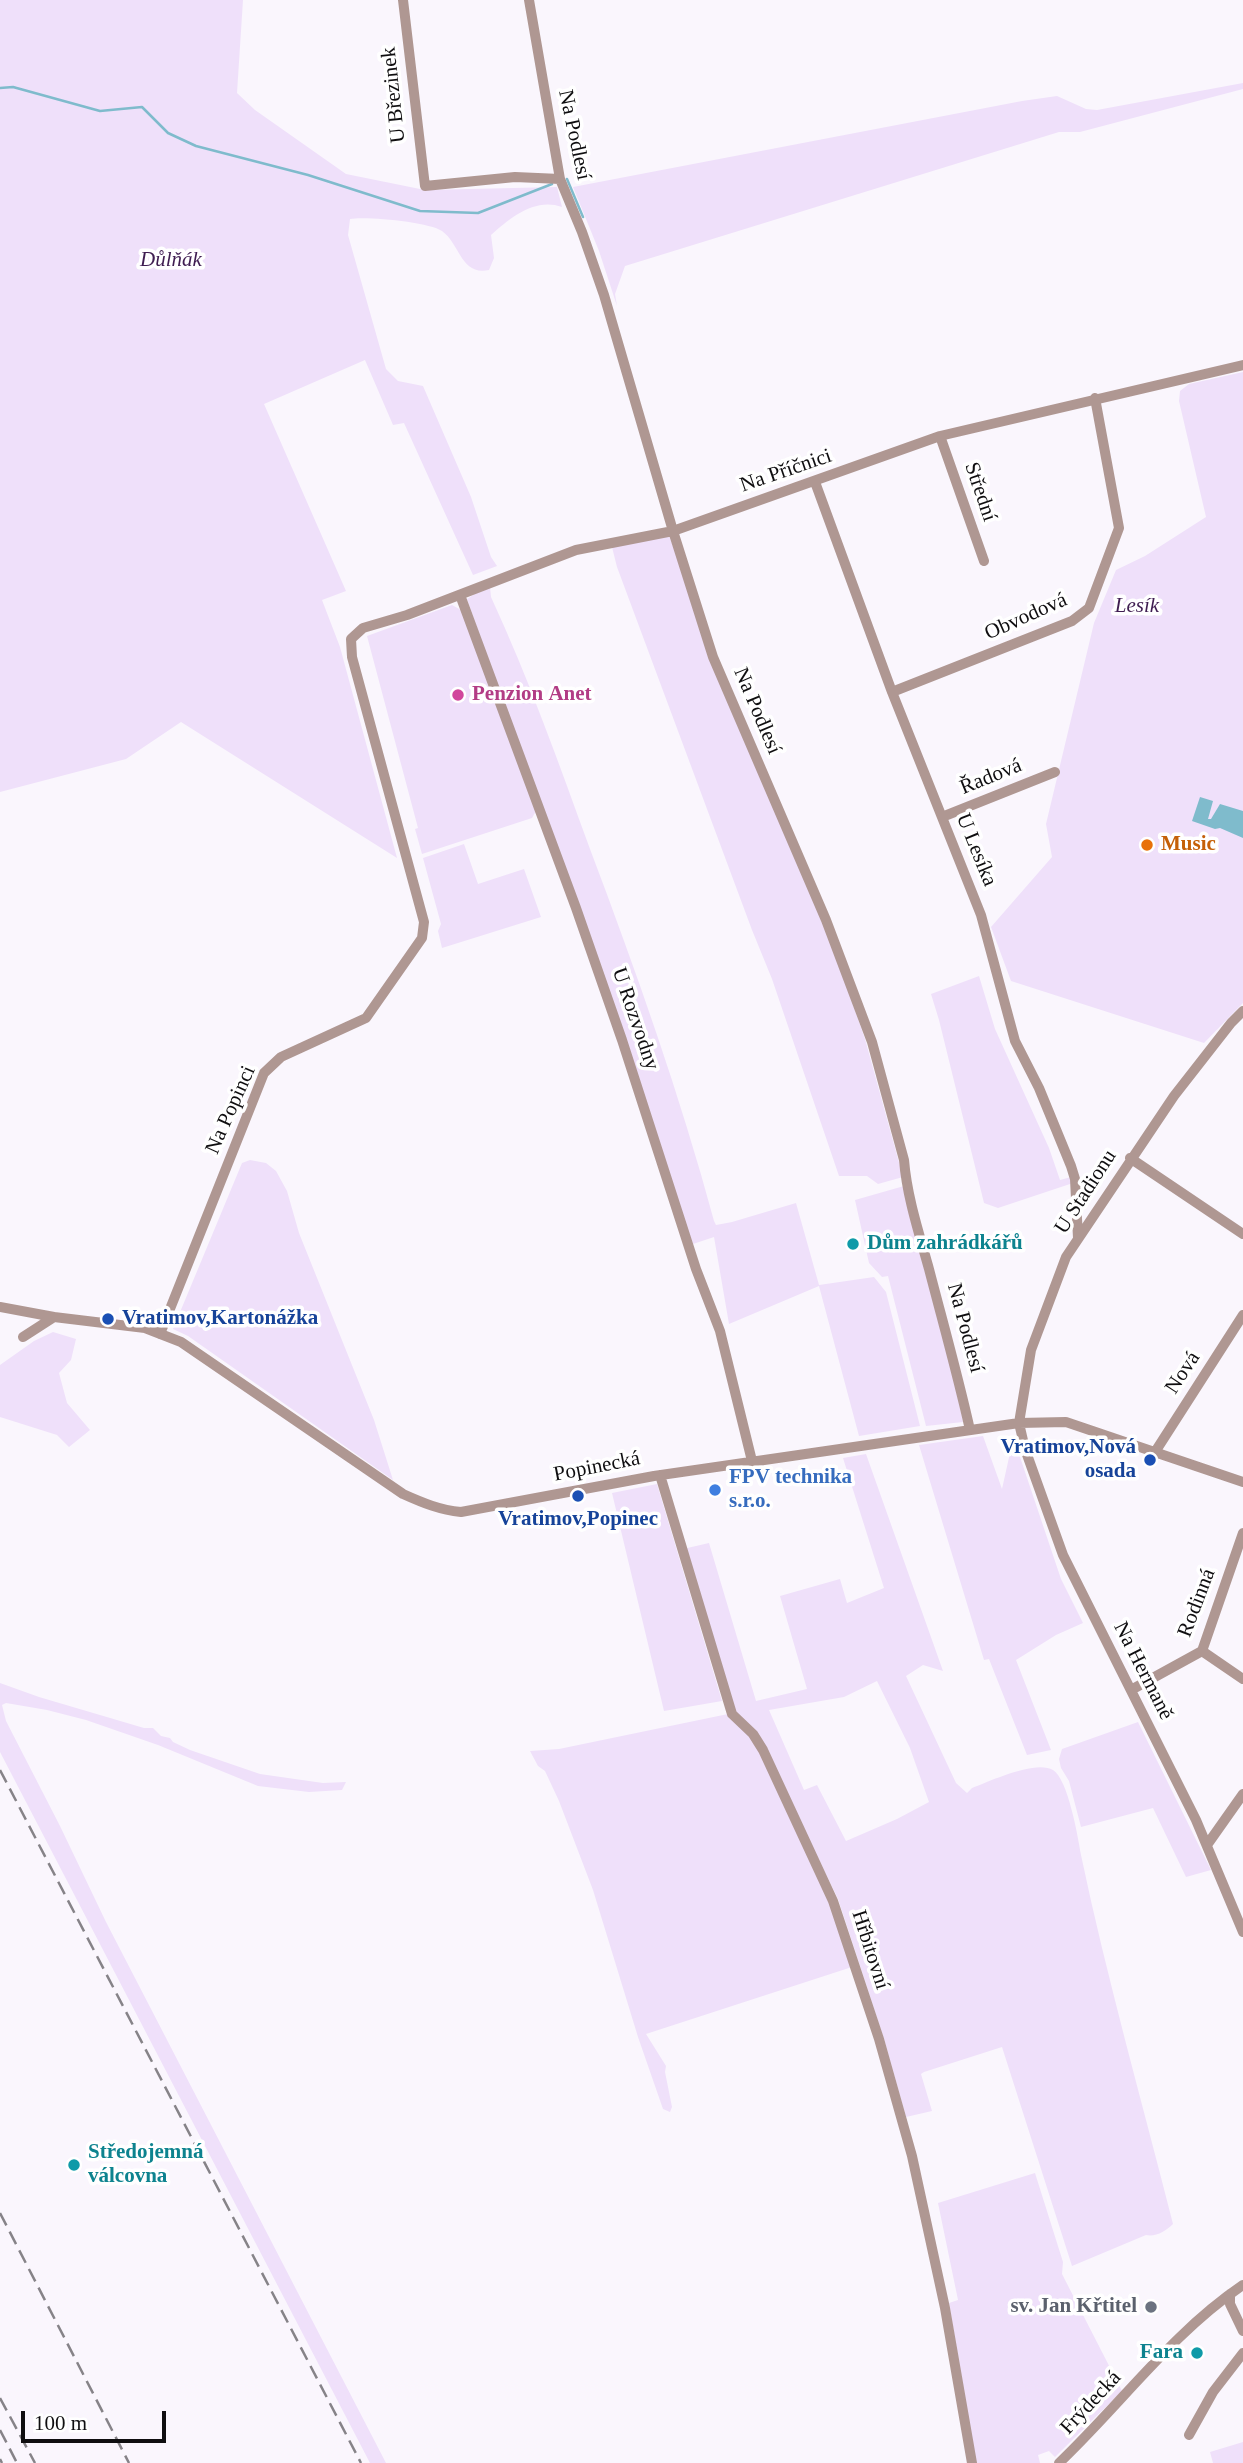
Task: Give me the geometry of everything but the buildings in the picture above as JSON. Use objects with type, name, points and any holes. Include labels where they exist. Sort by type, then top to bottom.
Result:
[{"type":"street","name":"U Březinek","points":[[403,0],[425,186],[516,177],[560,179]]},
{"type":"street","name":"Na Podlesí","points":[[529,0],[560,179],[604,295],[713,657],[826,920],[872,1042],[904,1160],[905,1179],[959,1378],[970,1430]]},
{"type":"street","name":"Na Příčnici","points":[[351,639],[363,628],[407,615],[576,550],[673,531],[940,436],[1243,365]]},
{"type":"street","name":"Obvodová","points":[[892,692],[1072,621],[1089,608],[1119,527],[1095,398]]},
{"type":"street","name":"Střední","points":[[940,436],[984,561]]},
{"type":"street","name":"U Lesíka","points":[[815,482],[892,692],[981,915],[1015,1041],[1039,1088],[1072,1166],[1079,1238]]},
{"type":"street","name":"U Rozvodny","points":[[460,595],[622,1040],[696,1269],[720,1331],[752,1461]]},
{"type":"street","name":"Na Popinci","points":[[160,1334],[264,1073],[281,1057],[366,1018],[422,938],[424,922],[352,657],[351,639]]},
{"type":"street","name":"Řadová","points":[[942,817],[1055,772]]},
{"type":"street","name":"U Stadionu","points":[[1019,1423],[1031,1350],[1066,1258],[1130,1158],[1174,1096],[1243,1011]]},
{"type":"street","points":[[1130,1158],[1243,1234]]},
{"type":"street","name":"Popinecká","points":[[0,1307],[54,1317],[145,1328],[181,1342],[403,1494],[432,1507],[461,1512],[660,1475],[1019,1423],[1066,1422],[1243,1482]]},
{"type":"street","name":"Nová","points":[[1155,1452],[1243,1315]]},
{"type":"street","points":[[23,1337],[54,1317]]},
{"type":"street","name":"Na Hermaně","points":[[1019,1423],[1063,1555],[1207,1845],[1243,1932]]},
{"type":"street","name":"Hřbitovní","points":[[660,1475],[732,1714],[753,1734],[763,1750],[833,1901],[879,2039],[912,2156],[945,2308],[972,2463]]},
{"type":"street","name":"Rodinná","points":[[1131,1690],[1202,1651],[1243,1534]]},
{"type":"street","points":[[1202,1651],[1243,1679]]},
{"type":"street","points":[[1207,1845],[1243,1794]]},
{"type":"street","name":"Frýdecká","points":[[1059,2463],[1096,2428],[1154,2363],[1243,2285]]},
{"type":"street","points":[[1230,2294],[1230,2304],[1243,2331]]},
{"type":"street","points":[[1189,2435],[1213,2392],[1243,2353]]},
{"type":"green space","name":"Důlňák","points":[[0,0],[243,0],[237,93],[255,110],[346,174],[425,190],[557,187],[562,207],[533,207],[506,222],[491,235],[494,258],[489,270],[472,268],[448,237],[435,228],[397,220],[350,219],[348,235],[386,369],[398,381],[423,386],[471,497],[491,557],[497,566],[473,575],[404,423],[393,425],[365,360],[264,404],[346,591],[322,600],[340,647],[397,858],[181,722],[126,759],[0,792]]},
{"type":"green space","points":[[1243,83],[1243,89],[1080,132],[1059,132],[625,266],[615,294],[617,306],[599,251],[573,187],[1022,101],[1057,96],[1086,109],[1097,110]]},
{"type":"green space","name":"Lesík","points":[[1243,372],[1243,1003],[1204,1043],[1011,981],[991,927],[1052,857],[1046,824],[1094,623],[1116,570],[1145,556],[1206,517],[1179,401],[1180,391],[1189,384]]},
{"type":"green space","points":[[669,536],[840,967],[865,1039],[903,1177],[878,1184],[867,1176],[839,1176],[772,979],[617,567],[612,547]]},
{"type":"green space","points":[[487,586],[490,587],[491,597],[543,722],[624,941],[672,1080],[716,1225],[796,1203],[819,1285],[874,1277],[886,1292],[920,1426],[859,1436],[819,1286],[729,1324],[714,1237],[693,1244],[467,599]]},
{"type":"green space","points":[[452,605],[461,610],[536,811],[532,818],[422,854],[415,829],[418,828],[367,636]]},
{"type":"green space","points":[[464,844],[478,884],[524,869],[541,917],[442,948],[438,931],[441,924],[423,858]]},
{"type":"green space","points":[[979,976],[995,1029],[1049,1148],[1060,1180],[1071,1177],[1073,1183],[998,1208],[984,1203],[931,994]]},
{"type":"green space","points":[[250,1160],[266,1163],[276,1171],[287,1191],[299,1233],[374,1420],[393,1480],[188,1336],[173,1329],[242,1163]]},
{"type":"green space","points":[[904,1186],[963,1422],[926,1426],[888,1276],[882,1277],[869,1263],[855,1200]]},
{"type":"green space","points":[[53,1332],[76,1339],[71,1360],[59,1373],[67,1403],[90,1430],[69,1447],[57,1435],[0,1417],[0,1365],[34,1341]]},
{"type":"green space","points":[[983,1436],[1002,1489],[1010,1453],[1019,1454],[1061,1579],[1083,1623],[1056,1635],[1016,1660],[1051,1750],[1027,1755],[989,1659],[984,1660],[919,1445]]},
{"type":"green space","points":[[866,1454],[943,1671],[923,1665],[906,1676],[956,1783],[967,1793],[972,1788],[1024,1769],[1045,1768],[1058,1775],[1072,1809],[1102,1948],[1173,2224],[1161,2233],[1146,2235],[1072,2266],[1002,2047],[921,2074],[932,2111],[906,2117],[884,2039],[838,1899],[782,1784],[831,1902],[852,1967],[646,2034],[666,2066],[672,2107],[670,2112],[663,2109],[593,1890],[559,1801],[545,1771],[538,1766],[530,1751],[559,1749],[728,1714],[683,1549],[709,1543],[756,1701],[807,1689],[780,1596],[840,1579],[847,1603],[884,1588],[843,1458]],"holes":[[[877,1681],[910,1748],[929,1802],[846,1841],[817,1785],[804,1790],[769,1710],[844,1697]]]},
{"type":"green space","points":[[657,1484],[722,1701],[664,1711],[612,1493]]},
{"type":"green space","points":[[0,1683],[144,1728],[153,1728],[161,1736],[170,1738],[190,1750],[260,1774],[323,1783],[346,1782],[342,1790],[309,1792],[258,1786],[158,1745],[86,1720],[47,1710],[6,1703],[2,1705],[6,1721],[106,1922],[386,2463],[370,2463],[0,1752]]},
{"type":"green space","points":[[1138,1722],[1211,1870],[1186,1877],[1153,1808],[1081,1827],[1069,1781],[1061,1768],[1059,1759],[1062,1749]]},
{"type":"green space","points":[[1035,2173],[1063,2262],[1062,2274],[1122,2391],[1055,2457],[1049,2451],[1038,2455],[1040,2463],[976,2463],[949,2303],[958,2300],[938,2203]]},
{"type":"green space","points":[[1243,2442],[1243,2463],[1213,2463],[1210,2452]]},
{"type":"water","points":[[1200,797],[1213,801],[1208,819],[1211,819],[1220,804],[1243,811],[1243,838],[1220,828],[1215,829],[1192,821]]},
{"type":"waterway","points":[[0,88],[13,87],[100,111],[142,107],[168,133],[196,146],[308,175],[420,211],[478,213],[552,184]]},
{"type":"waterway","points":[[567,179],[583,217]]},
{"type":"railway","points":[[0,1770],[361,2463]]},
{"type":"railway","points":[[0,2213],[129,2463]]},
{"type":"railway","points":[[0,2398],[35,2463]]},
{"type":"railway","points":[[0,2430],[17,2463]]},
{"type":"railway","points":[[0,2459],[2,2463]]},
{"type":"place","name":"Penzion Anet","points":[[458,695]]},
{"type":"place","name":"Music","points":[[1147,845]]},
{"type":"place","name":"Dům zahrádkářů","points":[[853,1244]]},
{"type":"place","name":"Vratimov,Kartonážka","points":[[108,1319]]},
{"type":"place","name":"Vratimov,Nová osada","points":[[1150,1460]]},
{"type":"place","name":"FPV technika s.r.o.","points":[[715,1490]]},
{"type":"place","name":"Vratimov,Popinec","points":[[578,1496]]},
{"type":"place","name":"Středojemná válcovna","points":[[74,2165]]},
{"type":"place","name":"sv. Jan Křtitel","points":[[1151,2307]]},
{"type":"place","name":"Fara","points":[[1197,2353]]}]
